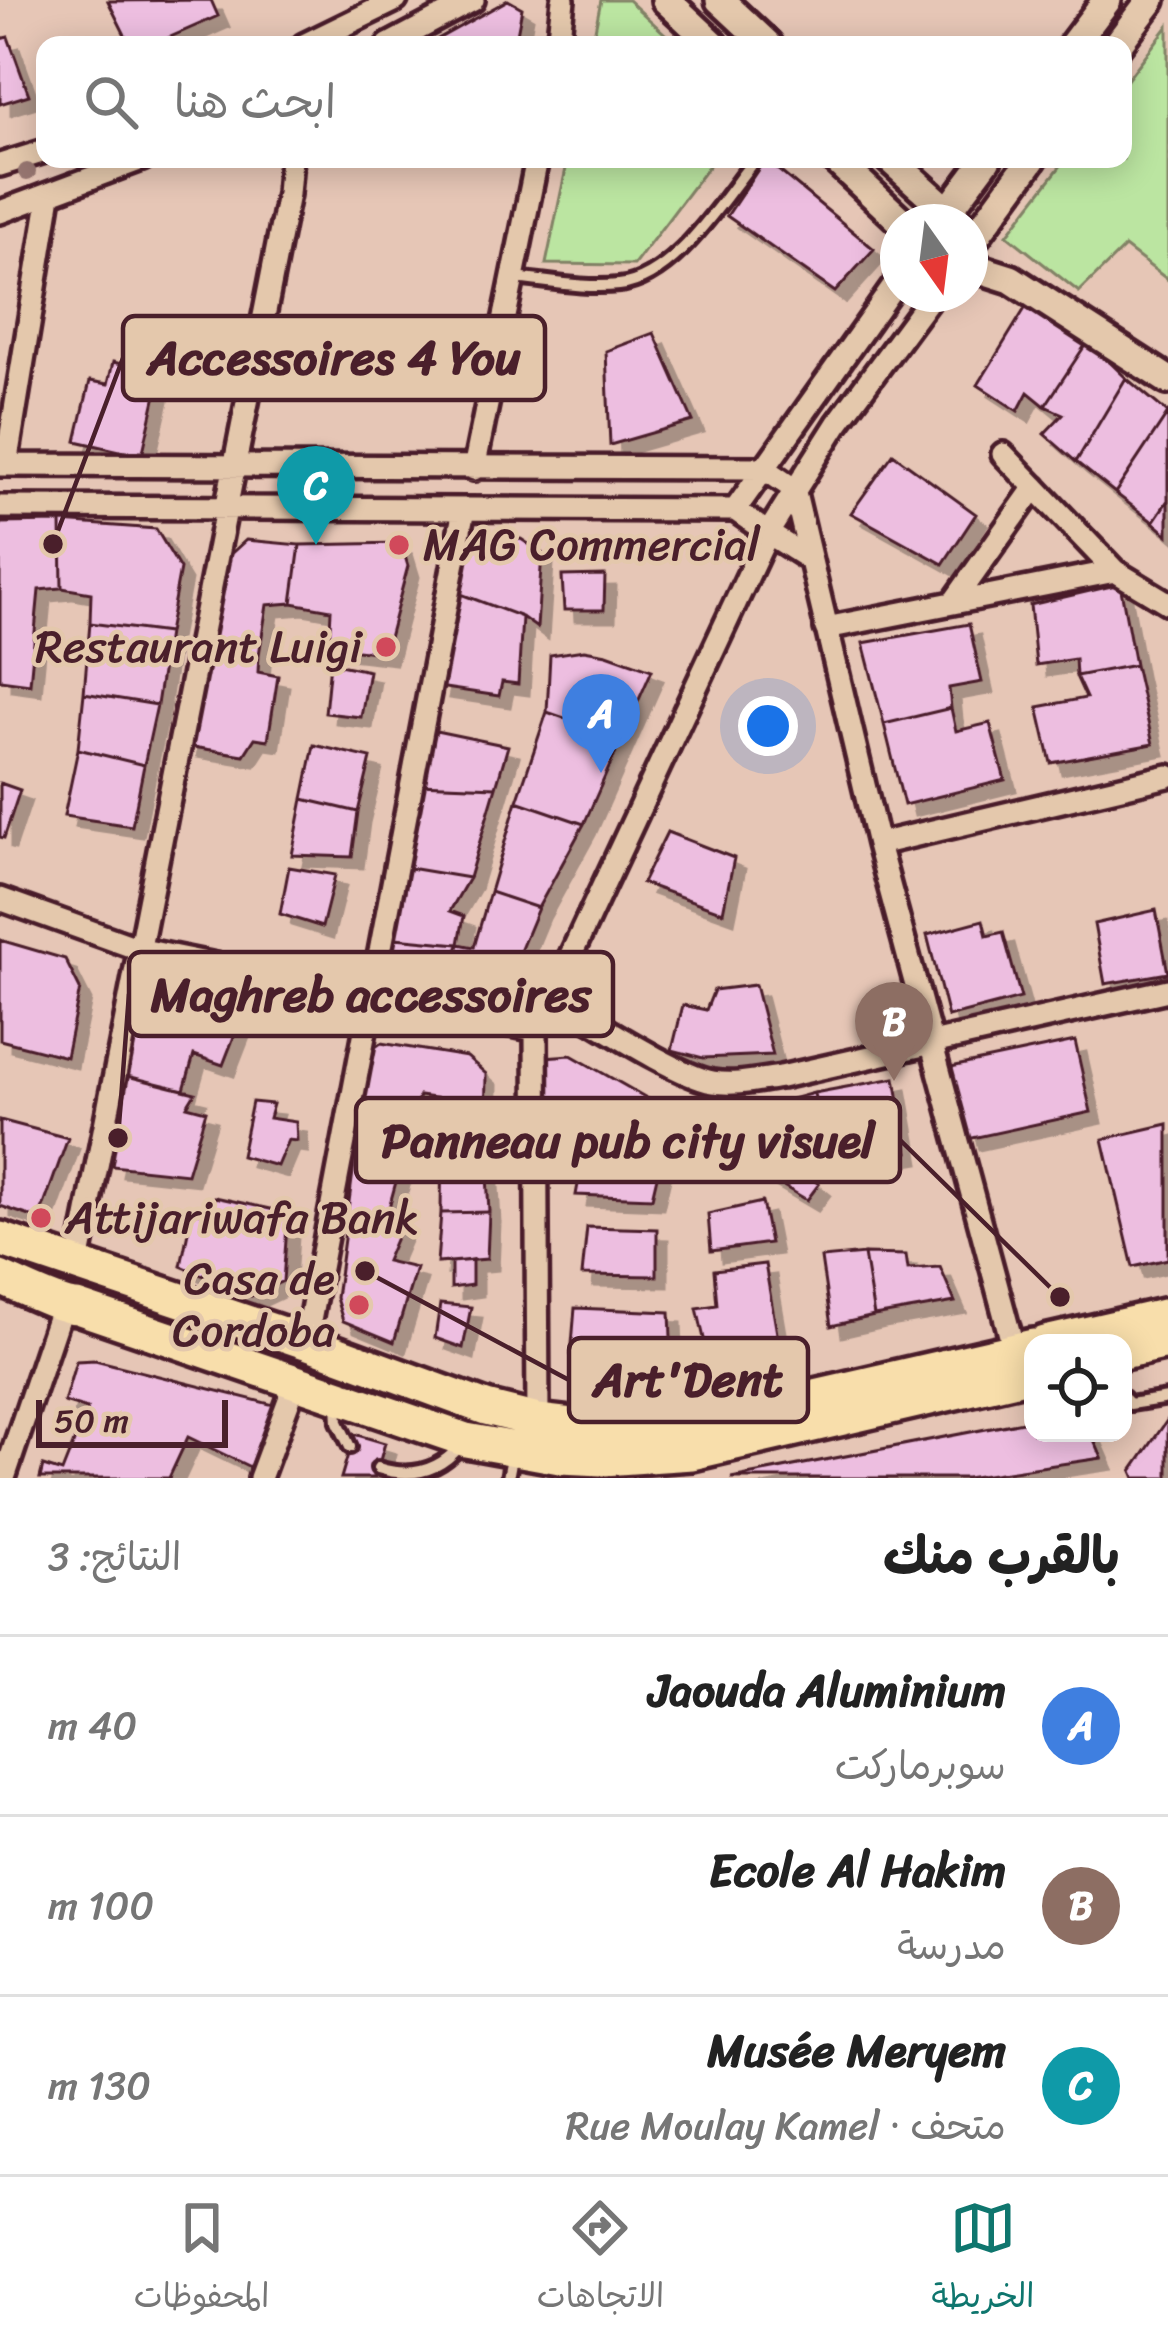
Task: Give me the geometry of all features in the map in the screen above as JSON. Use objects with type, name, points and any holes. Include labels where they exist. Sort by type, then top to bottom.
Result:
[{"type":"main road","points":[[0,1239],[486,1408],[597,1427],[693,1424],[1024,1354]]},
{"type":"main road","points":[[63,1303],[86,1301],[93,1288],[78,1265]]},
{"type":"main road","points":[[0,1278],[466,1440],[510,1464],[581,1458],[648,1468],[1024,1355]]},
{"type":"main road","points":[[1100,1334],[1168,1315]]},
{"type":"main road","points":[[1132,1350],[1168,1342]]},
{"type":"street","points":[[322,36],[396,0]]},
{"type":"street","points":[[405,36],[473,0]]},
{"type":"street","points":[[559,36],[563,0]]},
{"type":"street","points":[[666,0],[704,36]]},
{"type":"street","points":[[720,0],[758,36]]},
{"type":"street","points":[[1080,36],[1107,0]]},
{"type":"street","points":[[1124,36],[1151,0]]},
{"type":"street","points":[[0,165],[36,154]]},
{"type":"street","points":[[0,212],[119,168]]},
{"type":"street","points":[[78,1265],[290,168]]},
{"type":"street","points":[[474,469],[534,168]]},
{"type":"street","points":[[845,168],[883,204]]},
{"type":"street","points":[[899,168],[936,204]]},
{"type":"street","points":[[969,204],[983,168]]},
{"type":"street","points":[[985,204],[1023,168]]},
{"type":"street","points":[[50,195],[3,465],[764,468],[794,488],[929,1044],[1025,1334]]},
{"type":"street","points":[[988,256],[1011,279],[1168,380]]},
{"type":"street","points":[[988,272],[1011,279]]},
{"type":"street","points":[[735,510],[880,305]]},
{"type":"street","points":[[538,1420],[536,1030],[768,533],[794,488],[920,312]]},
{"type":"street","points":[[1004,454],[1115,571],[1168,603]]},
{"type":"street","points":[[953,603],[1035,487]]},
{"type":"street","points":[[0,507],[735,510],[809,559]]},
{"type":"street","points":[[306,1342],[464,509]]},
{"type":"street","points":[[826,628],[1115,571]]},
{"type":"street","points":[[878,844],[1168,776]]},
{"type":"street","points":[[0,899],[142,950],[536,1030]]},
{"type":"street","points":[[550,997],[712,1082],[781,1077],[1168,990]]},
{"type":"street","points":[[4,1478],[63,1303]]},
{"type":"street","points":[[260,1478],[296,1381]]},
{"type":"lane","points":[[514,278],[615,286],[643,281],[676,255],[747,168]]},
{"type":"lane","points":[[337,1395],[338,1422],[350,1447]]},
{"type":"lane","points":[[1132,1404],[1168,1398]]},
{"type":"lane","points":[[378,1468],[396,1474],[423,1473],[448,1461],[466,1440]]},
{"type":"green space","points":[[601,0],[628,0],[667,36],[594,36]]},
{"type":"green space","points":[[1168,26],[1168,280],[1125,247],[1079,292],[1007,235],[1059,168],[1132,168],[1132,73]]},
{"type":"green space","points":[[566,168],[707,168],[634,265],[546,264]]},
{"type":"building","points":[[211,0],[218,16],[172,36],[126,36],[108,1]]},
{"type":"building","points":[[508,0],[522,8],[517,36],[443,36]]},
{"type":"building","points":[[8,37],[29,95],[0,104],[0,39]]},
{"type":"building","points":[[759,168],[776,168],[874,249],[835,292],[727,216]]},
{"type":"building","points":[[1029,302],[1088,341],[1045,406],[1028,392],[1018,411],[978,385]]},
{"type":"building","points":[[654,333],[693,421],[610,445],[606,351]]},
{"type":"building","points":[[1088,341],[1126,378],[1076,462],[1044,434],[1063,414],[1045,406]]},
{"type":"building","points":[[113,362],[161,373],[142,456],[76,441],[90,381],[108,384]]},
{"type":"building","points":[[1126,378],[1168,413],[1115,493],[1076,462]]},
{"type":"building","points":[[1168,413],[1168,500],[1153,522],[1115,493]]},
{"type":"building","points":[[893,454],[976,514],[943,564],[851,513]]},
{"type":"building","points":[[1168,500],[1168,535],[1153,522]]},
{"type":"building","points":[[61,522],[156,529],[180,569],[168,633],[90,623],[91,593],[62,588]]},
{"type":"building","points":[[61,522],[62,588],[39,590],[30,684],[0,680],[0,523]]},
{"type":"building","points":[[521,539],[542,553],[537,628],[522,617],[458,593],[468,545]]},
{"type":"building","points":[[246,540],[300,545],[292,603],[267,605],[259,655],[208,646],[223,561]]},
{"type":"building","points":[[401,543],[408,566],[385,653],[329,647],[331,610],[292,603],[300,545]]},
{"type":"building","points":[[605,575],[604,610],[564,610],[562,576]]},
{"type":"building","points":[[1120,584],[1135,665],[1076,676],[1075,659],[1036,665],[1030,605]]},
{"type":"building","points":[[458,593],[522,617],[518,684],[502,682],[499,696],[438,687]]},
{"type":"building","points":[[90,623],[168,633],[157,705],[84,693]]},
{"type":"building","points":[[969,624],[982,682],[949,688],[951,708],[884,724],[863,643]]},
{"type":"building","points":[[208,646],[259,655],[258,672],[278,676],[268,740],[255,738],[244,755],[186,746]]},
{"type":"building","points":[[584,650],[652,670],[622,738],[547,712],[550,655]]},
{"type":"building","points":[[330,663],[369,671],[361,717],[325,713]]},
{"type":"building","points":[[1135,665],[1153,744],[1051,763],[1038,707],[1086,698],[1076,676]]},
{"type":"building","points":[[84,693],[157,705],[144,765],[78,749]]},
{"type":"building","points":[[951,708],[956,731],[990,723],[1005,780],[904,805],[884,724]]},
{"type":"building","points":[[547,712],[622,738],[584,824],[517,801]]},
{"type":"building","points":[[436,731],[508,746],[496,787],[418,784]]},
{"type":"building","points":[[314,745],[371,758],[358,812],[303,799]]},
{"type":"building","points":[[78,749],[144,765],[132,826],[64,816]]},
{"type":"building","points":[[0,783],[20,790],[4,838],[0,837]]},
{"type":"building","points":[[418,784],[496,787],[469,878],[403,867]]},
{"type":"building","points":[[303,799],[358,812],[352,857],[292,855]]},
{"type":"building","points":[[517,801],[584,824],[538,908],[490,892]]},
{"type":"building","points":[[667,832],[734,858],[723,912],[642,883]]},
{"type":"building","points":[[289,867],[335,875],[322,927],[280,914]]},
{"type":"building","points":[[403,867],[469,878],[450,911],[464,916],[459,944],[395,938]]},
{"type":"building","points":[[490,892],[538,908],[501,997],[485,1008],[446,994],[459,944],[474,947]]},
{"type":"building","points":[[1156,910],[1168,973],[1105,984],[1094,924]]},
{"type":"building","points":[[983,920],[987,936],[1003,932],[1021,998],[948,1017],[927,935]]},
{"type":"building","points":[[395,938],[459,944],[446,994],[385,984]]},
{"type":"building","points":[[0,940],[65,959],[80,989],[66,1057],[0,1040]]},
{"type":"building","points":[[755,985],[773,1055],[703,1058],[672,1050],[683,1005],[706,1010],[714,990]]},
{"type":"building","points":[[144,997],[244,1011],[223,1065],[194,1055],[184,1090],[127,1076]]},
{"type":"building","points":[[1075,1041],[1091,1112],[968,1139],[951,1067]]},
{"type":"building","points":[[381,1043],[467,1057],[486,1074],[485,1138],[442,1134],[449,1100],[419,1096],[410,1131],[360,1120],[371,1050]]},
{"type":"building","points":[[571,1055],[650,1100],[654,1133],[606,1127],[605,1149],[542,1139],[544,1057]]},
{"type":"building","points":[[127,1076],[195,1093],[187,1106],[206,1111],[187,1174],[112,1166]]},
{"type":"building","points":[[895,1078],[908,1152],[850,1162],[848,1142],[823,1148],[814,1093]]},
{"type":"building","points":[[814,1093],[823,1148],[807,1156],[806,1174],[819,1184],[807,1200],[758,1171],[766,1147],[745,1142],[726,1152],[689,1127]]},
{"type":"building","points":[[252,1102],[273,1104],[269,1118],[296,1122],[297,1141],[288,1140],[277,1166],[241,1156]]},
{"type":"building","points":[[0,1120],[68,1138],[39,1219],[0,1206]]},
{"type":"building","points":[[360,1120],[410,1131],[388,1211],[403,1221],[386,1261],[416,1268],[394,1342],[343,1321],[336,1298]]},
{"type":"building","points":[[1168,1124],[1168,1259],[1133,1267],[1103,1139]]},
{"type":"building","points":[[442,1134],[485,1138],[489,1212],[441,1213]]},
{"type":"building","points":[[585,1147],[662,1155],[652,1198],[576,1195]]},
{"type":"building","points":[[215,1197],[288,1213],[283,1281],[251,1296],[181,1266],[192,1212],[208,1214]]},
{"type":"building","points":[[762,1202],[770,1243],[711,1251],[708,1214]]},
{"type":"building","points":[[489,1212],[487,1259],[437,1263],[441,1213]]},
{"type":"building","points":[[587,1227],[657,1229],[657,1276],[582,1275]]},
{"type":"building","points":[[864,1254],[906,1255],[908,1269],[940,1267],[955,1302],[874,1316]]},
{"type":"building","points":[[864,1254],[874,1316],[831,1326],[821,1258]]},
{"type":"building","points":[[472,1260],[472,1285],[451,1288],[451,1262]]},
{"type":"building","points":[[765,1264],[780,1351],[708,1356],[697,1308],[717,1305],[714,1270]]},
{"type":"building","points":[[440,1304],[471,1307],[463,1348],[435,1338]]},
{"type":"building","points":[[575,1308],[670,1312],[672,1363],[571,1356]]},
{"type":"building","points":[[95,1360],[274,1405],[250,1467],[188,1437],[169,1478],[40,1478],[43,1466],[62,1472],[87,1409],[64,1402],[76,1361]]},
{"type":"building","points":[[1168,1419],[1168,1478],[1135,1478],[1132,1471]]},
{"type":"building","points":[[1024,1422],[1024,1442],[1095,1442],[1102,1458],[966,1478],[731,1478]]},
{"type":"building","points":[[354,1434],[385,1443],[375,1478],[341,1478]]},
{"type":"place","name":"Accessoires 4 You","points":[[53,544]]},
{"type":"place","name":"Musée Meryem","points":[[316,545]]},
{"type":"place","name":"MAG Commercial","points":[[399,545]]},
{"type":"place","name":"Restaurant Luigi","points":[[386,647]]},
{"type":"place","name":"Jaouda Aluminium","points":[[601,773]]},
{"type":"place","name":"Ecole Al Hakim","points":[[894,1081]]},
{"type":"place","name":"Maghreb accessoires","points":[[118,1138]]},
{"type":"place","name":"Attijariwafa Bank","points":[[41,1218]]},
{"type":"place","name":"Art'Dent","points":[[365,1271]]},
{"type":"place","name":"Panneau pub city visuel","points":[[1060,1297]]},
{"type":"place","name":"Casa de Cordoba","points":[[359,1305]]}]
